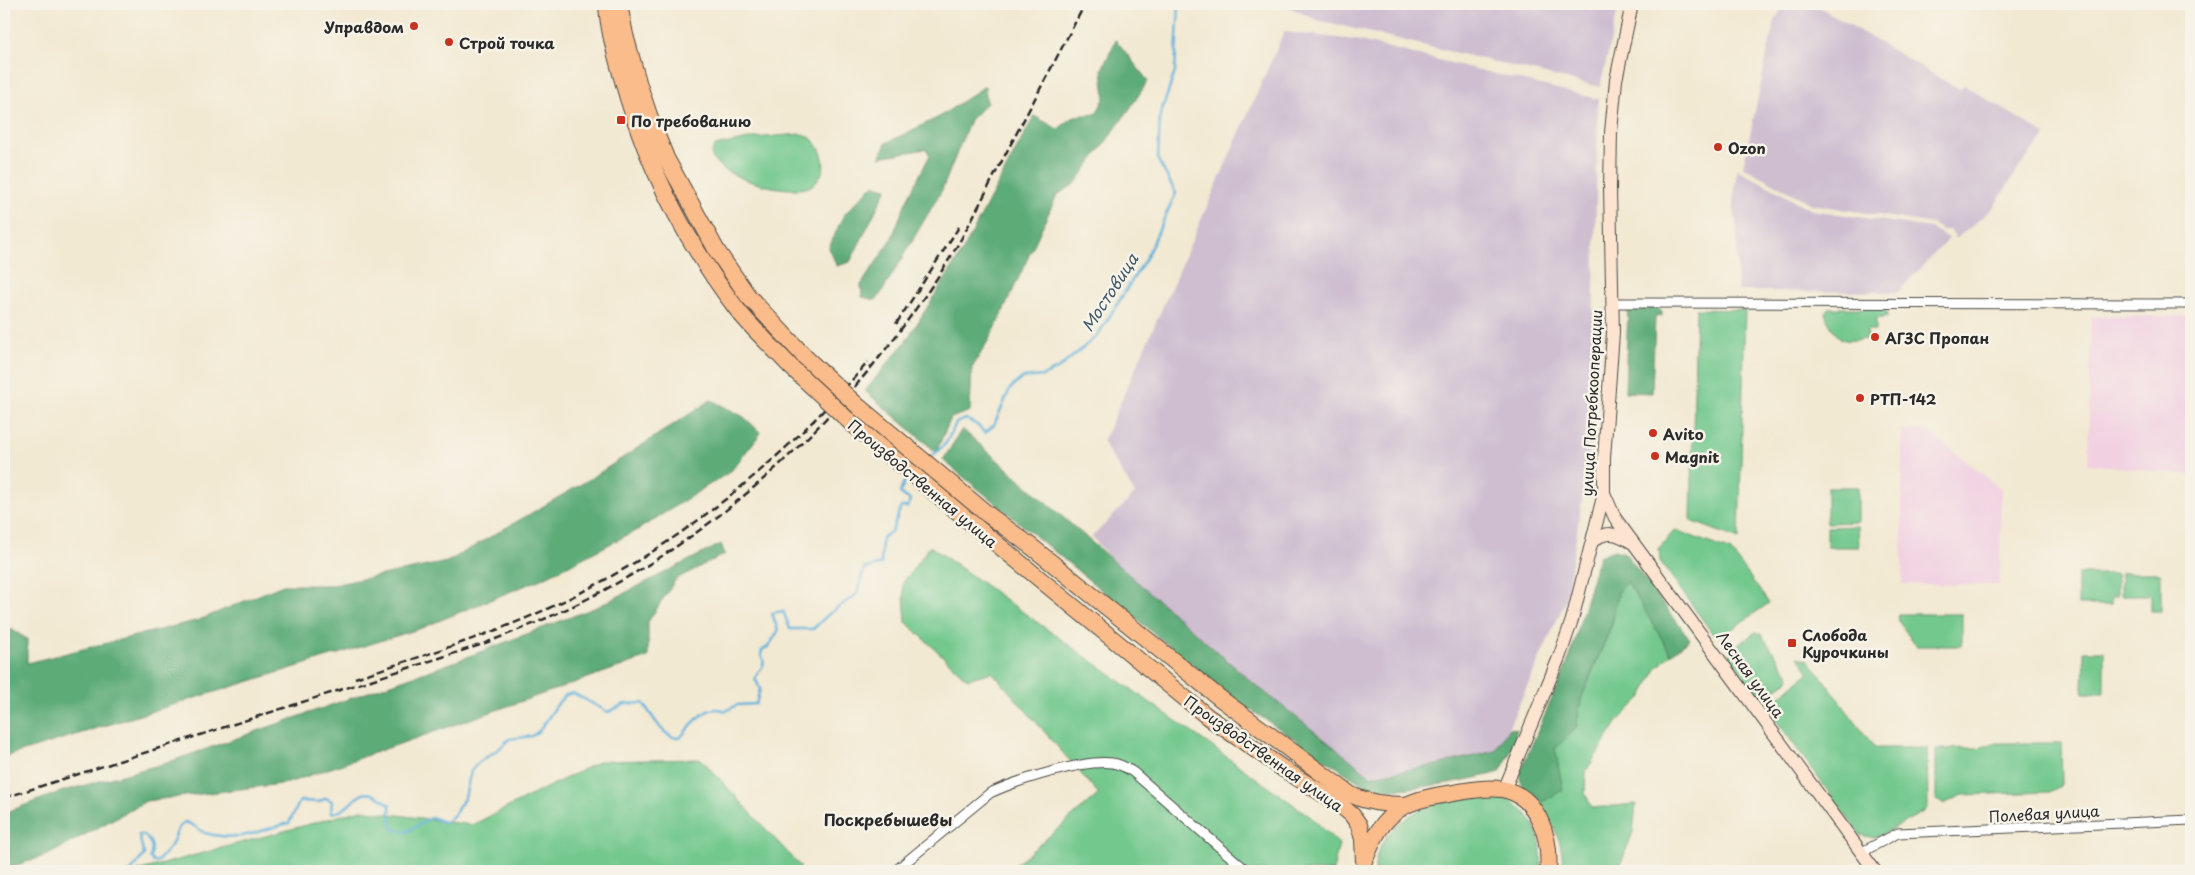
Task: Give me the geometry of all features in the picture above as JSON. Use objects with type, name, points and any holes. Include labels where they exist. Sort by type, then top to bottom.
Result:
[{"type":"highway","name":"Производственная улица","points":[[607,4],[613,46],[626,95],[654,174],[706,267],[738,310],[791,367],[849,421],[975,526],[1208,717],[1285,770],[1340,804],[1352,815],[1359,825],[1363,839],[1364,866]]},
{"type":"highway","name":"Производственная улица","points":[[619,4],[625,36],[638,82],[666,158],[722,258],[748,296],[804,356],[859,407],[986,513],[1032,547],[1221,699],[1351,795],[1368,803],[1406,805]]},
{"type":"highway","points":[[1364,866],[1375,835],[1392,815],[1406,805],[1472,789],[1504,790],[1517,795],[1530,805],[1541,821],[1548,841],[1548,871]]},
{"type":"main road","name":"улица Потребкооперации","points":[[1504,790],[1560,655],[1604,494],[1604,458],[1613,333],[1610,188],[1611,132],[1616,80],[1632,4]]},
{"type":"main road","name":"Лесная улица","points":[[1604,494],[1614,518],[1876,871]]},
{"type":"main road","points":[[1592,542],[1599,536],[1609,534],[1623,537],[1634,543]]},
{"type":"street","points":[[1612,304],[2191,304]]},
{"type":"street","points":[[896,871],[990,793],[1008,785],[1099,763],[1120,765],[1133,772],[1248,871]]},
{"type":"street","name":"Полевая улица","points":[[1862,852],[1898,833],[2191,820]]},
{"type":"shaded area","points":[[1283,4],[1619,4],[1600,87],[1317,20]]},
{"type":"shaded area","points":[[1784,4],[1814,4],[1960,90],[1964,85],[2046,135],[2021,165],[1992,209],[1956,239],[1950,230],[1942,230],[1933,224],[1812,204],[1743,167],[1774,23]]},
{"type":"shaded area","points":[[1284,32],[1356,40],[1598,99],[1591,442],[1566,600],[1493,762],[1372,782],[1174,632],[1092,537],[1135,494],[1103,442]]},
{"type":"shaded area","points":[[1737,169],[1811,210],[1931,228],[1949,238],[1898,292],[1738,291],[1737,228],[1733,204]]},
{"type":"shaded area","points":[[2191,316],[2191,475],[2088,464],[2091,317]]},
{"type":"shaded area","points":[[1902,430],[1928,431],[2001,489],[2000,585],[1902,584]]},
{"type":"green space","points":[[1116,40],[1148,81],[1075,184],[1057,195],[995,329],[972,368],[970,411],[951,418],[936,452],[865,391],[906,341],[962,252],[1034,116],[1058,129],[1075,116],[1096,114],[1105,97],[1102,69]]},
{"type":"green space","points":[[985,86],[987,103],[970,120],[942,190],[882,292],[876,300],[862,297],[861,285],[891,240],[906,202],[930,155],[926,149],[880,157],[886,143],[939,117]]},
{"type":"green space","points":[[801,134],[810,137],[815,142],[824,162],[821,175],[809,187],[786,189],[755,183],[727,171],[717,164],[711,155],[714,147],[719,145],[754,138]]},
{"type":"green space","points":[[873,185],[887,188],[850,262],[837,266],[829,248],[843,216]]},
{"type":"green space","points":[[1628,307],[1657,307],[1662,312],[1662,316],[1655,317],[1652,393],[1625,392]]},
{"type":"green space","points":[[1829,308],[1882,308],[1887,313],[1887,317],[1876,319],[1876,330],[1867,330],[1867,339],[1846,340],[1839,337],[1829,323],[1826,313]]},
{"type":"green space","points":[[1696,309],[1745,310],[1739,539],[1691,521]]},
{"type":"green space","points":[[711,400],[744,417],[761,433],[731,471],[639,529],[546,577],[419,629],[4,757],[4,642],[11,629],[27,639],[27,663],[199,620],[283,585],[332,585],[447,562],[590,479]]},
{"type":"green space","points":[[962,429],[1253,683],[1371,776],[1436,765],[1495,751],[1509,728],[1517,729],[1512,749],[1500,772],[1454,782],[1397,789],[1370,787],[1355,779],[1230,696],[943,460]]},
{"type":"green space","points":[[1827,487],[1858,487],[1858,522],[1827,523]]},
{"type":"green space","points":[[1858,526],[1859,547],[1827,547],[1827,527]]},
{"type":"green space","points":[[1675,530],[1731,551],[1769,603],[1722,636],[1713,634],[1660,561],[1659,548]]},
{"type":"green space","points":[[721,544],[725,554],[676,579],[648,622],[648,657],[288,783],[146,801],[48,855],[4,869],[4,813],[60,792],[166,763],[454,662],[599,606]]},
{"type":"green space","points":[[930,546],[1311,817],[1339,844],[1333,871],[1008,871],[1099,794],[992,672],[967,679],[906,622],[903,583]]},
{"type":"green space","points":[[1614,550],[1625,553],[1690,639],[1671,654],[1627,581],[1618,593],[1612,624],[1581,699],[1576,728],[1555,749],[1563,790],[1540,803],[1522,785],[1521,770],[1570,657],[1599,556]]},
{"type":"green space","points":[[2121,573],[2161,573],[2161,611],[2151,611],[2151,595],[2121,595]]},
{"type":"green space","points":[[2078,574],[2117,574],[2117,596],[2111,596],[2111,605],[2078,605]]},
{"type":"green space","points":[[1627,580],[1671,654],[1656,669],[1642,697],[1619,720],[1586,771],[1585,793],[1592,808],[1636,804],[1633,832],[1618,871],[1562,871],[1560,844],[1550,819],[1540,803],[1562,790],[1555,749],[1576,728],[1581,699],[1612,624],[1618,593]]},
{"type":"green space","points":[[1898,614],[1962,614],[1962,646],[1916,646],[1899,622]]},
{"type":"green space","points":[[1756,632],[1761,634],[1790,676],[1789,680],[1767,695],[1758,696],[1730,657],[1731,649]]},
{"type":"green space","points":[[2084,651],[2104,651],[2104,693],[2083,693]]},
{"type":"green space","points":[[1798,657],[1808,659],[1875,748],[1927,748],[1928,806],[1925,811],[1875,838],[1860,835],[1768,709],[1771,703],[1809,673]]},
{"type":"green space","points":[[1994,743],[2061,743],[2062,782],[2060,786],[2050,792],[1962,795],[1944,804],[1936,800],[1936,749],[1978,748]]},
{"type":"green space","points":[[701,759],[801,867],[796,871],[137,871],[361,810],[472,825],[600,761]]},
{"type":"green space","points":[[1500,796],[1521,808],[1534,826],[1541,847],[1540,871],[1375,871],[1376,858],[1381,845],[1388,834],[1409,816],[1434,804],[1446,801]]},
{"type":"waterway","name":"Мостовица","points":[[929,459],[946,443],[956,423],[966,419],[977,425],[985,433],[994,425],[1010,389],[1022,378],[1043,376],[1059,368],[1098,335],[1146,258],[1176,193],[1158,160],[1160,116],[1175,72],[1179,4]]},
{"type":"waterway","name":"Мостовица","points":[[131,871],[144,855],[139,835],[144,835],[151,845],[150,857],[153,862],[158,861],[171,846],[179,827],[185,822],[205,833],[218,836],[248,835],[289,823],[300,801],[319,802],[326,798],[332,801],[331,813],[340,811],[357,797],[370,793],[390,805],[393,829],[407,832],[432,817],[445,823],[454,815],[465,797],[471,771],[478,763],[500,748],[509,739],[532,736],[540,730],[559,702],[566,695],[573,693],[608,712],[625,704],[643,703],[663,731],[668,735],[680,738],[706,712],[719,709],[726,711],[737,705],[756,704],[760,689],[755,678],[764,662],[761,655],[762,650],[768,647],[778,631],[772,613],[783,611],[790,629],[813,629],[829,614],[857,594],[864,569],[881,564],[882,538],[892,531],[901,507],[908,507],[910,500],[900,493],[904,482],[908,478]]},
{"type":"railway","points":[[4,798],[494,640],[589,598],[644,567],[696,533],[746,494],[836,408],[877,360],[915,310],[950,258],[964,233],[1085,4]]},
{"type":"railway","points":[[896,324],[959,227]]},
{"type":"railway","points":[[355,678],[466,641],[521,620],[548,609],[616,574],[656,549],[733,494],[803,431],[868,362]]},
{"type":"place","name":"Управдом","points":[[414,26]]},
{"type":"place","name":"Строй точка","points":[[449,42]]},
{"type":"place","name":"По требованию","points":[[621,120]]},
{"type":"place","name":"Ozon","points":[[1718,147]]},
{"type":"place","name":"АГЗС Пропан","points":[[1875,337]]},
{"type":"place","name":"РТП-142","points":[[1860,398]]},
{"type":"place","name":"Avito","points":[[1653,433]]},
{"type":"place","name":"Magnit","points":[[1655,456]]},
{"type":"place","name":"Слобода Курочкины","points":[[1792,643]]},
{"type":"district","name":"Поскребышевы","points":[[888,819]]}]
